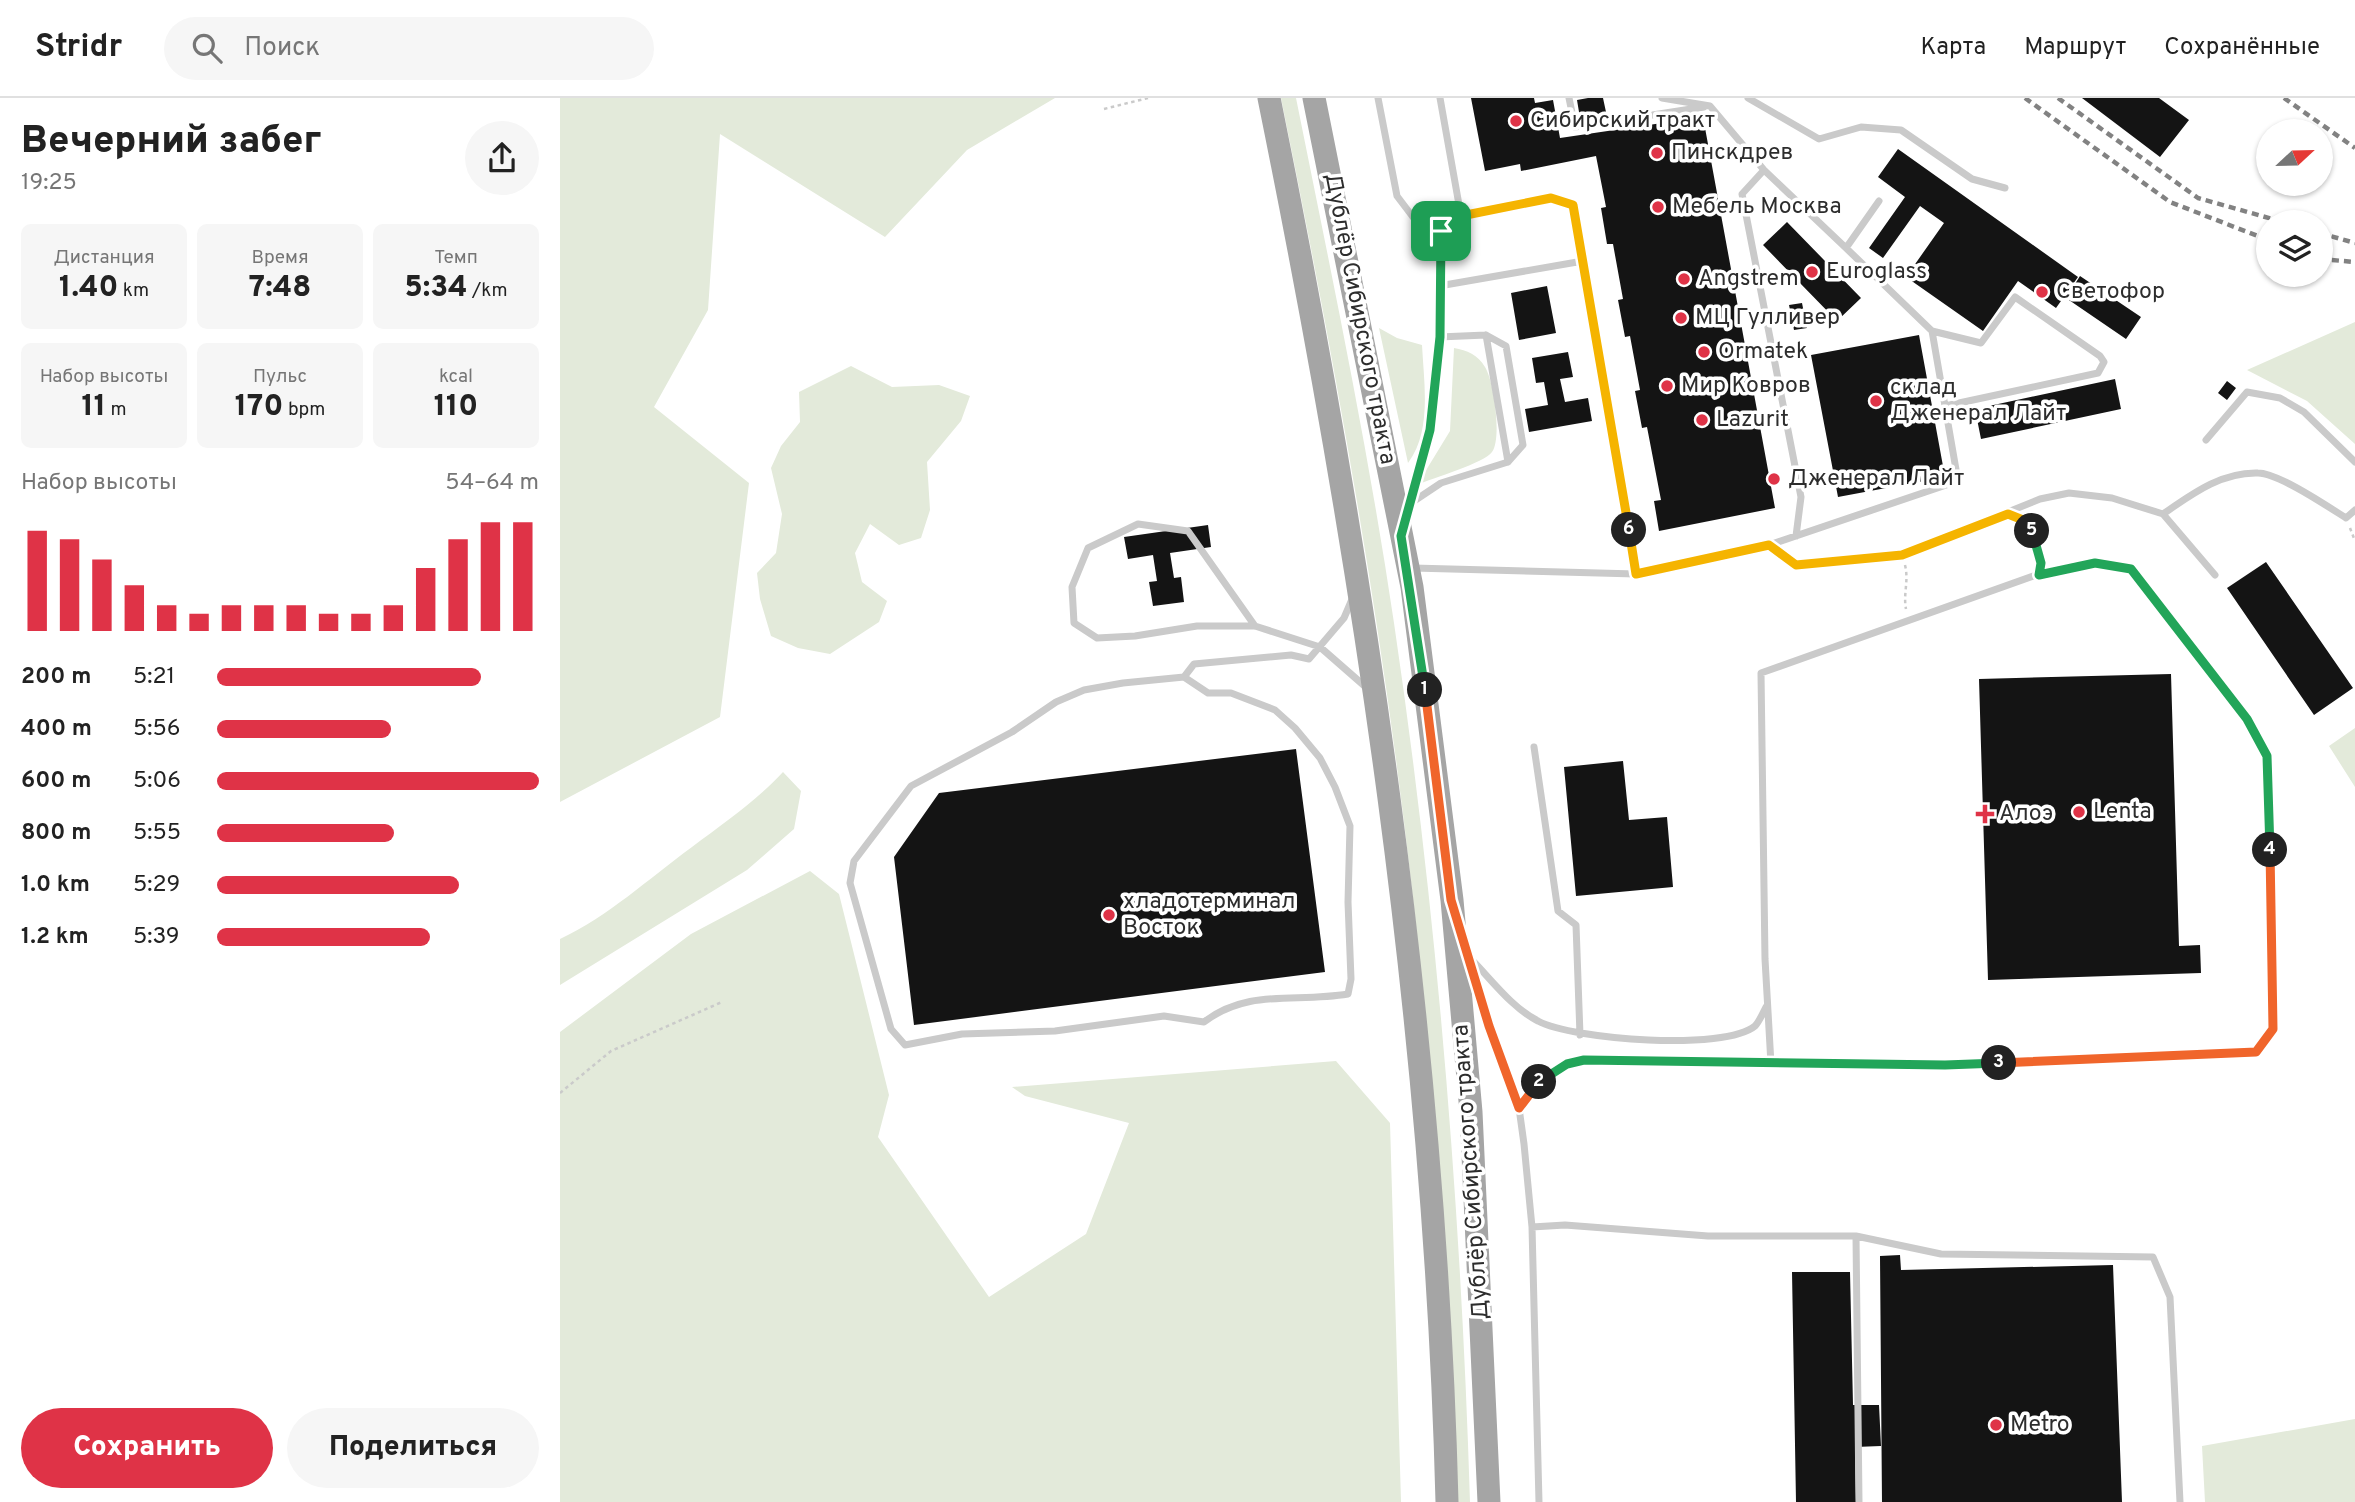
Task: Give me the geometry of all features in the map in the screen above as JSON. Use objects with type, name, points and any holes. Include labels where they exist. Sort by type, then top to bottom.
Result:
[{"type":"main road","name":"Дублёр Сибирского тракта","points":[[1269,98],[1308,293],[1374,695],[1426,1117],[1447,1502]]},
{"type":"main road","name":"Дублёр Сибирского тракта","points":[[1314,98],[1408,568],[1451,900],[1471,1112],[1489,1502]]},
{"type":"lane","points":[[1378,98],[1397,196],[1419,225],[1441,231]]},
{"type":"lane","points":[[1440,98],[1461,216]]},
{"type":"lane","points":[[1569,98],[1575,127],[1710,106]]},
{"type":"lane","points":[[1662,98],[1710,106],[1763,170],[1932,331],[1981,343],[2015,297],[2100,356],[2104,362],[2098,373],[1945,406]]},
{"type":"lane","points":[[1748,98],[1819,139],[1861,127],[1902,130],[1972,180],[2005,188]]},
{"type":"lane","points":[[1763,170],[1742,194],[1801,497],[1796,536]]},
{"type":"lane","points":[[1441,231],[1461,216],[1551,198],[1573,205],[1636,574]]},
{"type":"lane","points":[[1846,248],[1879,201]]},
{"type":"lane","points":[[1401,536],[1430,430],[1440,337],[1441,231]]},
{"type":"lane","points":[[1439,286],[1583,261]]},
{"type":"lane","points":[[1408,568],[1636,574],[1769,545],[1958,481],[1932,331]]},
{"type":"lane","points":[[1408,505],[1441,482],[1508,462],[1523,445],[1506,346],[1486,335],[1440,337]]},
{"type":"lane","points":[[1486,335],[1508,462]]},
{"type":"lane","points":[[2206,440],[2247,392],[2280,398],[2304,412],[2355,463]]},
{"type":"lane","points":[[2164,514],[2207,484],[2259,473],[2293,487],[2346,517],[2355,510]]},
{"type":"lane","points":[[1769,545],[1796,565],[1902,555],[2040,499],[2069,493],[2112,498],[2164,514],[2215,575]]},
{"type":"lane","points":[[2008,514],[2023,520],[2033,532],[2041,563],[2039,575]]},
{"type":"lane","points":[[1255,626],[1188,531],[1138,524],[1088,548],[1072,587],[1074,622],[1097,638],[1135,636],[1197,625],[1255,626],[1320,648],[1374,695]]},
{"type":"lane","points":[[1519,1108],[1533,1087],[1552,1072],[1567,1064],[1584,1060],[1771,1064],[1945,1065],[2256,1052],[2273,1029],[2267,756],[2247,719],[2131,569],[2095,563],[2039,575],[1763,671],[1760,676],[1766,1006],[1771,1064]]},
{"type":"lane","points":[[1184,677],[1208,693],[1231,693],[1275,710],[1296,728],[1320,758],[1335,787],[1350,825],[1348,902],[1352,979],[1348,995],[1288,1000],[1263,997],[1224,1007],[1204,1022],[1164,1016],[1055,1031],[962,1034],[905,1045],[891,1029],[849,883],[854,860],[911,786],[1012,732],[1056,702],[1084,690],[1123,682],[1184,677],[1194,664],[1291,655],[1309,659],[1344,618],[1357,583]]},
{"type":"lane","points":[[1534,747],[1558,911],[1576,925],[1580,1035]]},
{"type":"lane","points":[[1451,900],[1471,958],[1489,1026],[1519,1108],[1532,1227],[1539,1502]]},
{"type":"lane","points":[[1471,958],[1538,1021],[1580,1035],[1644,1041],[1733,1035],[1755,1026],[1766,1006]]},
{"type":"lane","points":[[1532,1227],[1565,1225],[1708,1236],[1856,1236],[1941,1254],[2153,1257],[2170,1297],[2180,1502]]},
{"type":"lane","points":[[1856,1236],[1859,1502]]},
{"type":"path","points":[[1104,108],[1148,98]]},
{"type":"path","points":[[1902,555],[1909,581],[1904,599],[1908,621]]},
{"type":"path","points":[[560,1093],[611,1051],[722,1002]]},
{"type":"green space","points":[[560,98],[1055,98],[967,150],[885,237],[720,134],[708,310],[654,407],[749,483],[720,717],[560,802]]},
{"type":"green space","points":[[1281,98],[1296,98],[1373,491],[1409,732],[1445,1061],[1460,1282],[1470,1502],[1454,1502],[1429,1061],[1398,771],[1345,434]]},
{"type":"green space","points":[[2355,322],[2355,444],[2307,401],[2247,370]]},
{"type":"green space","points":[[1379,328],[1397,338],[1422,345],[1424,422],[1416,450],[1408,463]]},
{"type":"green space","points":[[1454,348],[1476,356],[1488,374],[1496,410],[1495,445],[1492,452],[1479,461],[1417,485],[1450,431]]},
{"type":"green space","points":[[851,366],[892,387],[939,385],[970,396],[961,421],[927,462],[930,510],[921,538],[899,545],[870,524],[855,553],[862,582],[887,601],[879,622],[830,654],[798,648],[771,636],[760,599],[757,573],[776,553],[782,514],[771,468],[781,446],[800,422],[799,392]]},
{"type":"green space","points":[[2355,728],[2355,787],[2329,746]]},
{"type":"green space","points":[[783,772],[801,791],[794,829],[747,870],[560,985],[560,939],[628,896],[739,812]]},
{"type":"green space","points":[[810,871],[839,894],[889,1095],[878,1137],[989,1297],[1086,1234],[1129,1123],[1025,1096],[1012,1087],[1336,1061],[1390,1123],[1401,1502],[560,1502],[560,1032],[691,934]]},
{"type":"green space","points":[[2355,1419],[2355,1502],[2205,1502],[2202,1446]]},
{"type":"building","name":"МЦ Гулливер","points":[[1471,98],[1534,98],[1535,103],[1553,100],[1560,138],[1703,117],[1775,508],[1659,531],[1654,501],[1661,500],[1647,427],[1642,428],[1635,391],[1640,390],[1630,336],[1625,337],[1618,300],[1623,299],[1613,244],[1607,244],[1601,208],[1606,207],[1596,156],[1521,171],[1520,164],[1485,171]]},
{"type":"building","points":[[1603,98],[1606,112],[1580,118],[1577,100]]},
{"type":"building","points":[[2082,98],[2159,98],[2189,120],[2160,157]]},
{"type":"building","points":[[1898,149],[2078,277],[2056,308],[2018,281],[1983,331],[1906,277],[1944,223],[1920,206],[1883,258],[1869,248],[1905,197],[1878,177]]},
{"type":"building","name":"Euroglass","points":[[1787,222],[1861,298],[1837,321],[1763,245]]},
{"type":"building","points":[[2080,276],[2141,317],[2126,339],[2066,298]]},
{"type":"building","points":[[1547,286],[1556,333],[1519,340],[1511,293]]},
{"type":"building","points":[[1802,303],[1807,328],[1794,330],[1789,305]]},
{"type":"building","points":[[1919,335],[1945,477],[1838,497],[1811,355]]},
{"type":"building","points":[[1568,352],[1573,377],[1560,379],[1565,402],[1588,398],[1592,421],[1529,432],[1525,409],[1548,405],[1544,382],[1536,383],[1532,358]]},
{"type":"building","points":[[2115,379],[2121,409],[1981,439],[1975,409]]},
{"type":"building","points":[[2227,381],[2236,388],[2227,400],[2218,393]]},
{"type":"building","points":[[1208,525],[1211,547],[1170,553],[1174,578],[1181,577],[1184,602],[1153,606],[1149,582],[1157,581],[1153,555],[1128,559],[1124,537]]},
{"type":"building","points":[[2266,562],[2353,688],[2314,715],[2227,588]]},
{"type":"building","name":"Lenta","points":[[2171,674],[2179,946],[2200,945],[2201,973],[1988,980],[1979,679]]},
{"type":"building","name":"хладотерминал Восток","points":[[1296,749],[1325,972],[914,1025],[894,857],[939,793]]},
{"type":"building","points":[[1623,761],[1629,820],[1667,817],[1673,887],[1576,896],[1564,767]]},
{"type":"building","points":[[1900,1255],[1901,1270],[2113,1265],[2122,1502],[1882,1502],[1880,1256]]},
{"type":"building","points":[[1792,1272],[1850,1272],[1853,1405],[1879,1405],[1881,1446],[1855,1447],[1856,1502],[1796,1502]]},
{"type":"railway","points":[[2025,98],[2170,202],[2256,235]]},
{"type":"railway","points":[[2058,98],[2198,198],[2256,214]]},
{"type":"railway","points":[[2284,98],[2355,148]]},
{"type":"railway","points":[[2333,237],[2355,243]]},
{"type":"railway","points":[[2333,260],[2355,262]]},
{"type":"place","name":"Сибирский тракт","points":[[1516,121]]},
{"type":"place","name":"Пинскдрев","points":[[1657,153]]},
{"type":"place","name":"Мебель Москва","points":[[1658,207]]},
{"type":"place","name":"Euroglass","points":[[1812,272]]},
{"type":"place","name":"Angstrem","points":[[1684,279]]},
{"type":"place","name":"Светофор","points":[[2042,292]]},
{"type":"place","name":"МЦ Гулливер","points":[[1681,318]]},
{"type":"place","name":"Ormatek","points":[[1704,352]]},
{"type":"place","name":"Мир Ковров","points":[[1667,386]]},
{"type":"place","name":"склад Дженерал Лайт","points":[[1876,401]]},
{"type":"place","name":"Lazurit","points":[[1702,420]]},
{"type":"place","name":"Дженерал Лайт","points":[[1774,479]]},
{"type":"place","name":"Lenta","points":[[2079,812]]},
{"type":"place","name":"Алоэ","points":[[1985,814]]},
{"type":"place","name":"хладотерминал Восток","points":[[1109,915]]},
{"type":"place","name":"Metro","points":[[1996,1425]]},
{"type":"route","points":[[1551,198],[1573,205],[1636,574],[1769,545],[1796,565],[1902,555],[2008,514],[2023,520],[2033,532],[2041,563],[2039,575],[2095,563],[2131,569],[2247,719],[2267,756],[2273,1029],[2256,1052],[1945,1065],[1584,1060],[1567,1064],[1552,1072],[1533,1087],[1519,1108],[1489,1026],[1471,958],[1451,900],[1413,594],[1401,536],[1430,430],[1440,337],[1438,264],[1441,231],[1461,216],[1551,198]]}]
